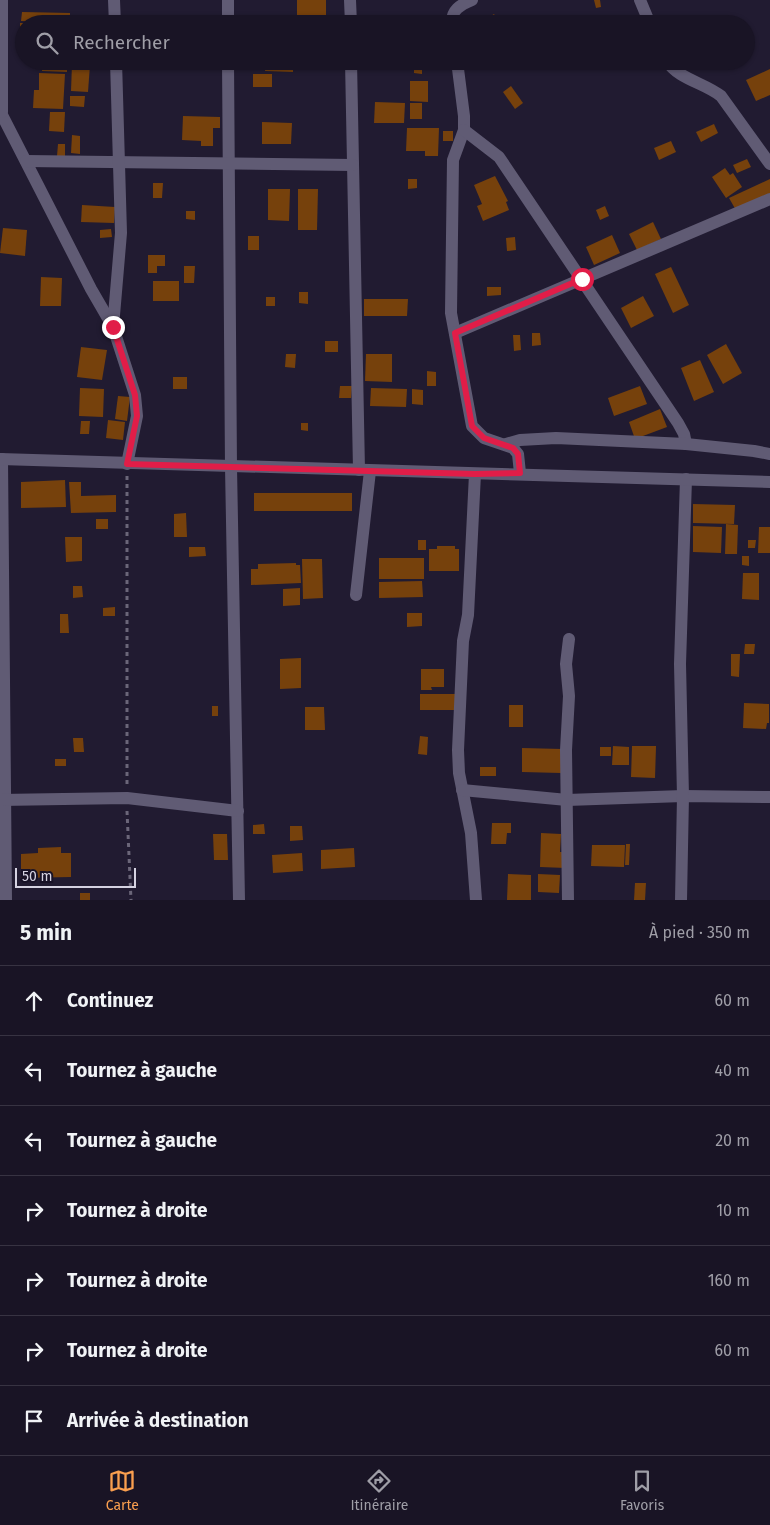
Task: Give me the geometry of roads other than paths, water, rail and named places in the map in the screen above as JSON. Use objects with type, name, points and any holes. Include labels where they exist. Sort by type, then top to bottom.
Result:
[{"type":"street","points":[[2,0],[1,112],[91,289],[113,327],[135,395],[137,416],[127,464]]},
{"type":"street","points":[[114,0],[115,15]]},
{"type":"street","points":[[228,0],[228,15]]},
{"type":"street","points":[[350,0],[351,15]]},
{"type":"street","points":[[452,15],[462,4],[472,0]]},
{"type":"street","points":[[640,0],[646,15]]},
{"type":"street","points":[[113,327],[121,233],[116,70]]},
{"type":"street","points":[[228,70],[231,466],[239,900]]},
{"type":"street","points":[[351,70],[364,470],[356,595]]},
{"type":"street","points":[[458,70],[464,130],[453,160],[451,313],[472,426],[484,438],[513,448],[518,454],[520,473]]},
{"type":"street","points":[[674,70],[714,90],[721,96],[770,164]]},
{"type":"street","points":[[464,130],[499,156],[678,423],[684,434],[686,444]]},
{"type":"street","points":[[26,161],[353,165]]},
{"type":"street","points":[[455,333],[770,199]]},
{"type":"street","points":[[506,444],[520,440],[556,438],[686,444],[770,454]]},
{"type":"street","points":[[6,900],[3,800],[1,459],[475,474],[520,473],[770,482]]},
{"type":"street","points":[[475,474],[468,615],[463,640],[458,750],[462,790],[471,834],[476,900]]},
{"type":"street","points":[[681,900],[683,796],[680,664],[686,479]]},
{"type":"street","points":[[568,900],[566,750],[569,696],[566,664],[569,639]]},
{"type":"street","points":[[462,790],[568,800],[683,796],[770,797]]},
{"type":"street","points":[[3,800],[127,798],[238,811]]}]
